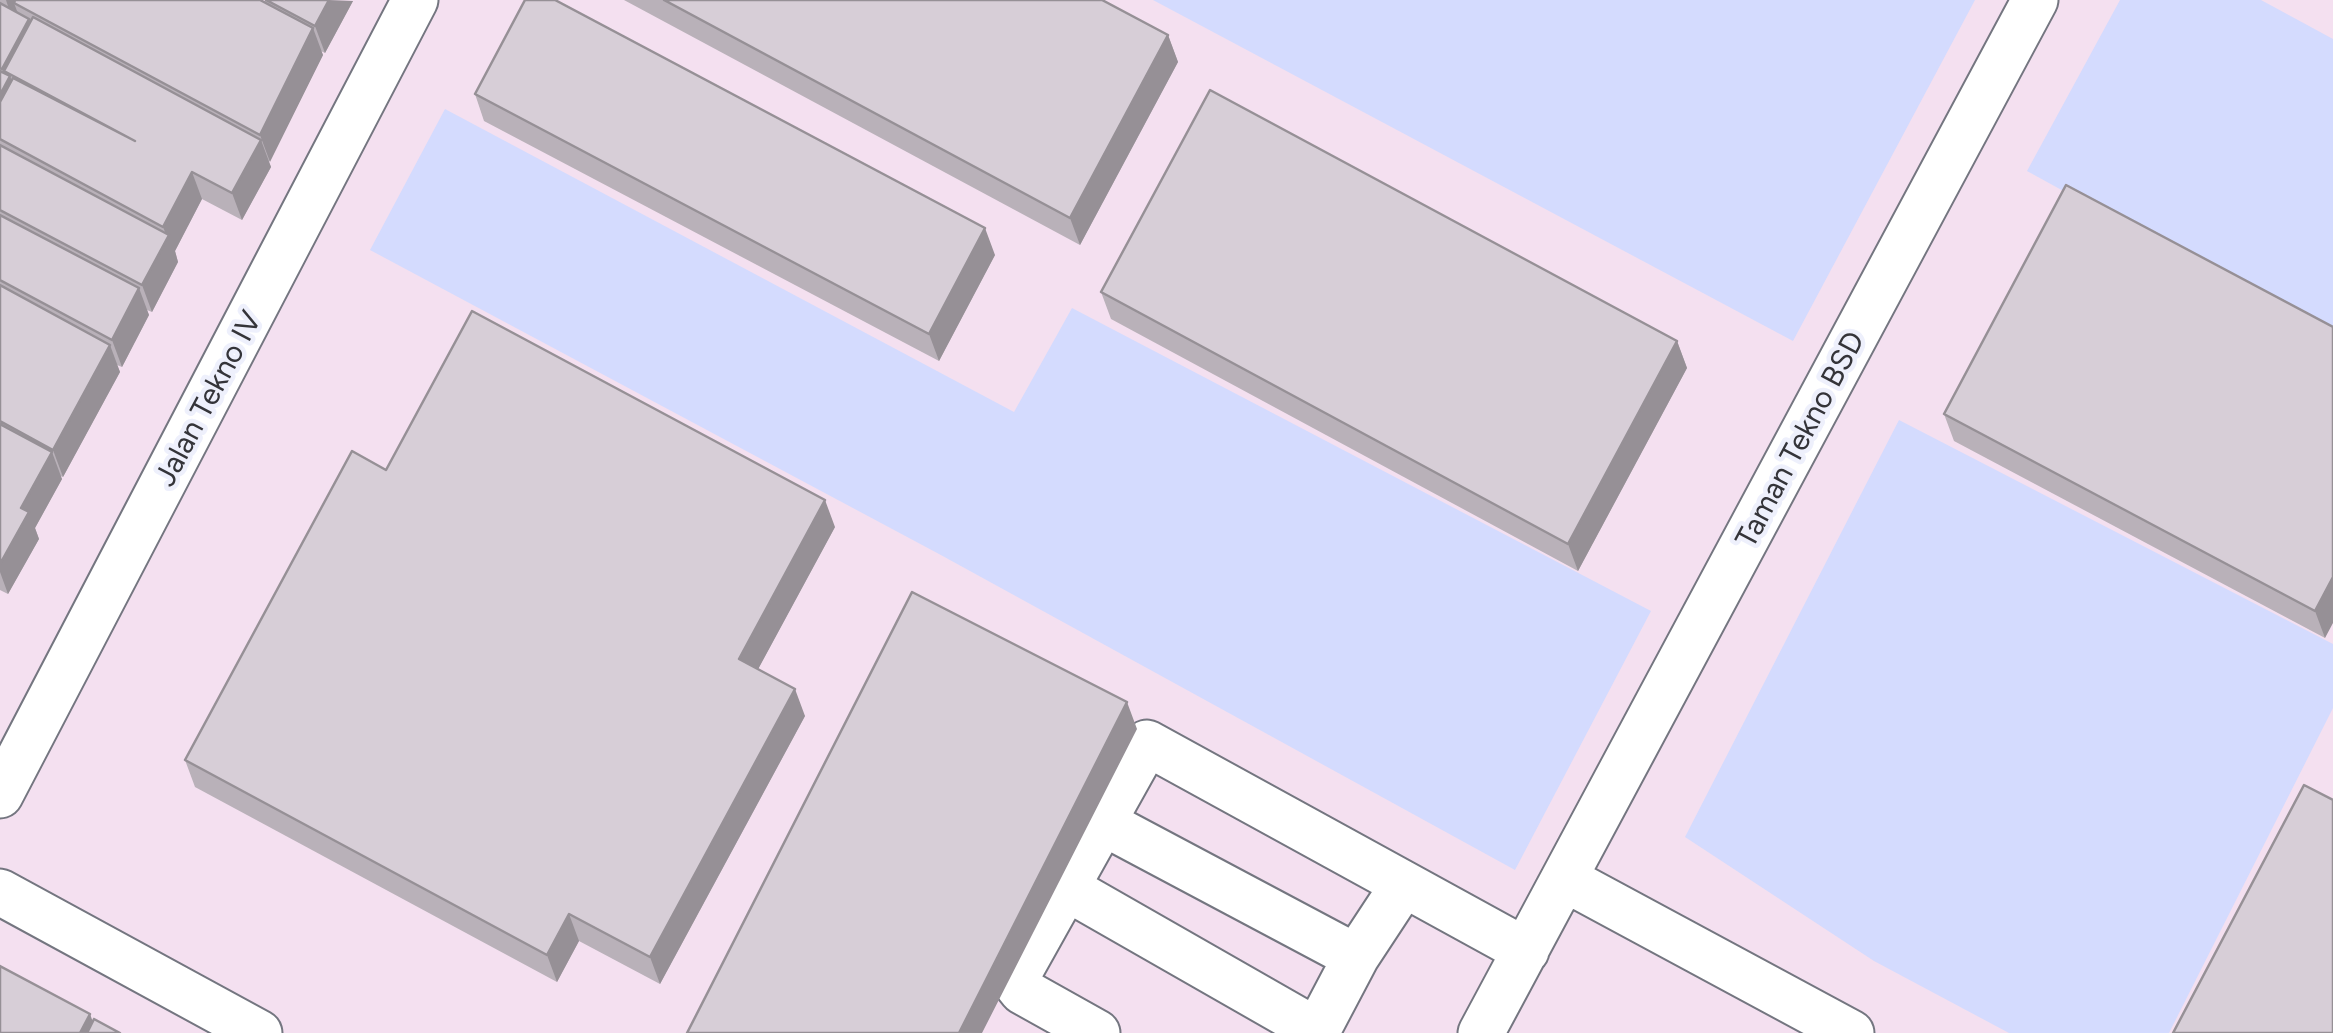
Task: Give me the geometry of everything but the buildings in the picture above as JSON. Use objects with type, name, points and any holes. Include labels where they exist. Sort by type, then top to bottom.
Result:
[{"type":"lane","name":"Jalan Tekno IV","points":[[0,796],[415,0]]},
{"type":"lane","name":"Taman Tekno BSD","points":[[1481,1033],[1567,880],[2035,0]]},
{"type":"lane","points":[[1097,1033],[1022,991],[1014,980],[1147,743],[1526,951]]},
{"type":"lane","points":[[1102,822],[1356,957]]},
{"type":"lane","points":[[1567,880],[1851,1033]]},
{"type":"lane","points":[[1065,887],[1316,1032],[1356,957],[1404,884]]},
{"type":"lane","points":[[0,892],[259,1033]]},
{"type":"shaded area","points":[[0,0],[2333,0],[2333,1033],[0,1033]]},
{"type":"shaded area","points":[[1153,0],[1975,0],[1793,341]]},
{"type":"shaded area","points":[[2120,0],[2261,0],[2333,39],[2333,339],[2027,171]]},
{"type":"shaded area","points":[[445,109],[1014,412],[1072,308],[1651,611],[1515,870],[939,554],[370,250]]},
{"type":"shaded area","points":[[1899,420],[2333,644],[2333,708],[2169,1033],[2009,1033],[1874,961],[1685,837]]}]
